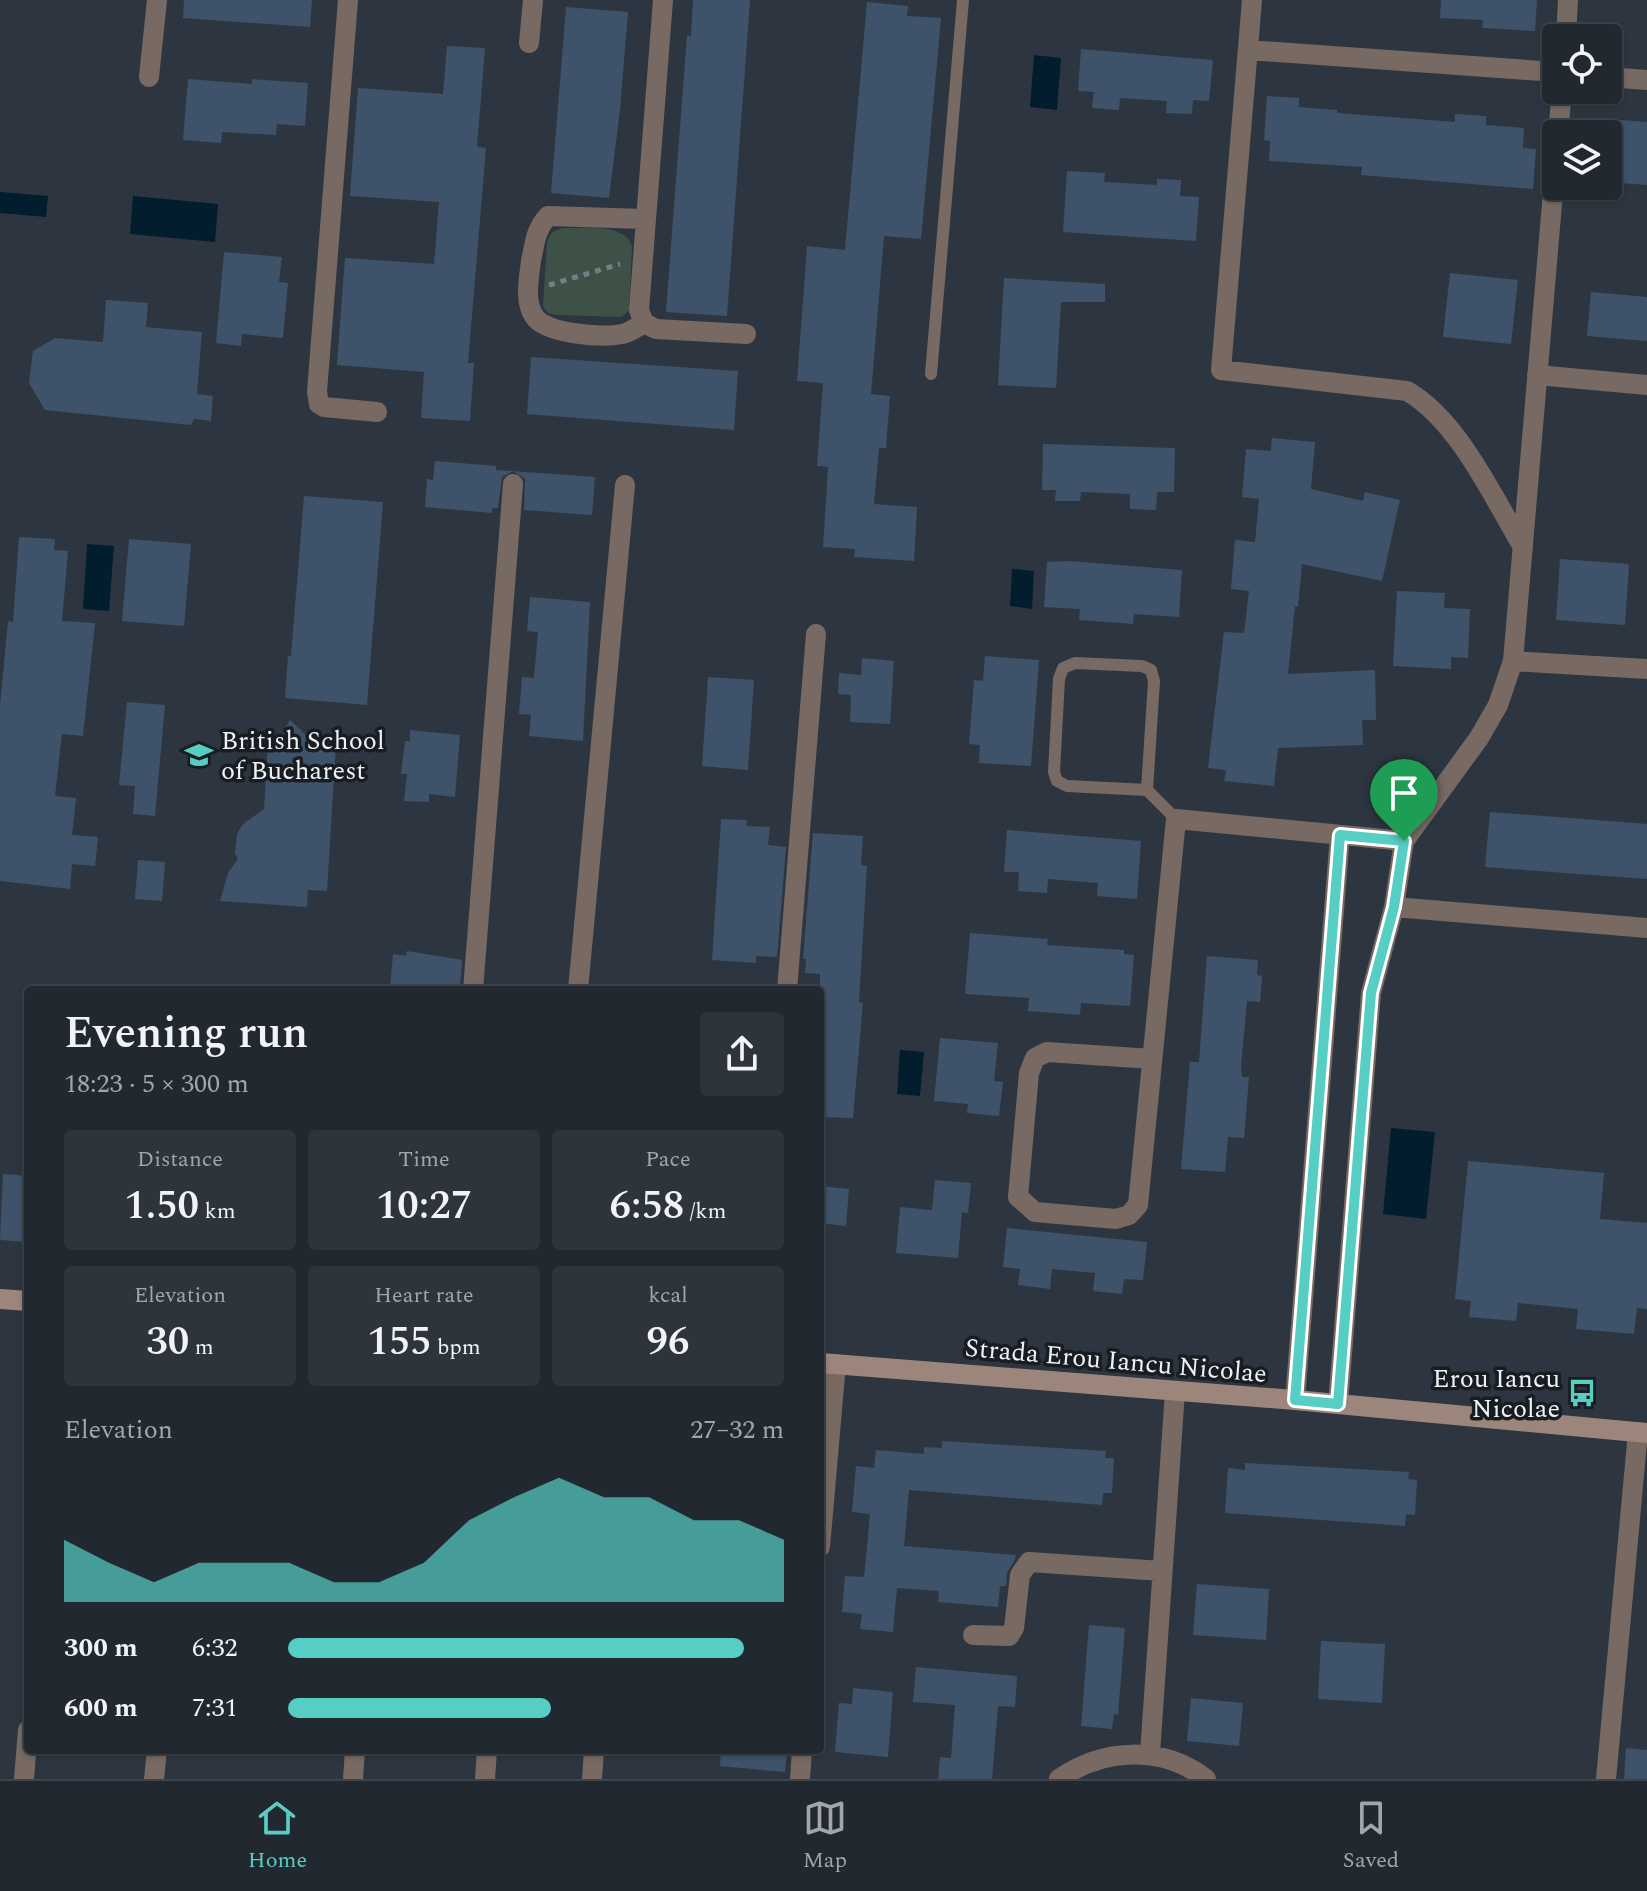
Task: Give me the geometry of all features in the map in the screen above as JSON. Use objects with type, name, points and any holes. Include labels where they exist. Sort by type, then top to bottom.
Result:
[{"type":"street","points":[[149,77],[157,0]]},
{"type":"street","points":[[348,0],[317,392],[319,404],[324,407],[377,412]]},
{"type":"street","points":[[529,43],[533,0]]},
{"type":"street","points":[[663,0],[639,310],[644,323],[656,329],[746,334]]},
{"type":"street","points":[[1252,0],[1221,370],[1407,391],[1427,402],[1460,445],[1523,547]]},
{"type":"street","points":[[1567,24],[1568,0]]},
{"type":"street","points":[[1248,50],[1542,71]]},
{"type":"street","points":[[1622,78],[1647,80]]},
{"type":"street","points":[[1338,1404],[1371,993],[1394,907],[1404,841],[1479,738],[1498,705],[1513,661],[1552,200]]},
{"type":"street","points":[[644,323],[623,334],[557,330],[541,324],[533,316],[529,291],[537,227],[548,216],[645,219]]},
{"type":"street","points":[[1537,375],[1647,385]]},
{"type":"street","points":[[473,986],[513,484]]},
{"type":"street","points":[[578,986],[625,485]]},
{"type":"street","points":[[787,986],[816,634]]},
{"type":"street","points":[[1513,661],[1647,669]]},
{"type":"street","points":[[1152,1059],[1047,1052],[1035,1058],[1029,1073],[1018,1197],[1024,1206],[1035,1212],[1116,1219],[1129,1215],[1138,1205],[1176,819],[1404,841]]},
{"type":"street","points":[[1295,1400],[1340,835]]},
{"type":"street","points":[[1394,907],[1647,928]]},
{"type":"street","points":[[0,1299],[24,1301]]},
{"type":"street","points":[[824,1455],[828,1363]]},
{"type":"street","name":"Strada Erou Iancu Nicolae","points":[[828,1363],[1295,1400],[1642,1433]]},
{"type":"street","points":[[1150,1754],[1175,1391]]},
{"type":"street","points":[[1606,1779],[1642,1433]]},
{"type":"street","points":[[973,1635],[1009,1636],[1014,1628],[1020,1575],[1023,1566],[1029,1562],[1162,1571]]},
{"type":"street","points":[[24,1779],[26,1754]]},
{"type":"street","points":[[154,1779],[157,1754]]},
{"type":"street","points":[[353,1779],[355,1754]]},
{"type":"street","points":[[485,1779],[487,1754]]},
{"type":"street","points":[[592,1779],[594,1754]]},
{"type":"street","points":[[800,1779],[802,1754]]},
{"type":"street","points":[[1059,1779],[1094,1761],[1150,1754],[1185,1766],[1206,1779]]},
{"type":"lane","points":[[931,374],[963,0]]},
{"type":"lane","points":[[1147,790],[1154,681],[1151,670],[1142,666],[1075,663],[1063,668],[1059,679],[1054,772],[1057,781],[1067,786],[1147,790],[1176,819]]},
{"type":"path","points":[[529,291],[643,256]]},
{"type":"green space","points":[[562,228],[602,228],[627,238],[632,246],[629,310],[622,317],[556,315],[548,313],[543,306],[547,242],[552,232]]},
{"type":"water","points":[[1034,55],[1061,58],[1057,110],[1030,107]]},
{"type":"water","points":[[0,192],[48,196],[46,217],[0,213]]},
{"type":"water","points":[[133,196],[218,204],[215,242],[130,234]]},
{"type":"water","points":[[87,544],[114,546],[109,611],[83,609]]},
{"type":"water","points":[[1012,569],[1034,571],[1032,609],[1010,606]]},
{"type":"water","points":[[900,1050],[924,1052],[920,1096],[897,1094]]},
{"type":"water","points":[[1391,1128],[1435,1132],[1426,1219],[1383,1214]]},
{"type":"building","points":[[184,0],[312,0],[310,27],[183,18]]},
{"type":"building","points":[[693,0],[750,0],[727,316],[666,312],[687,35],[691,36]]},
{"type":"building","points":[[1441,0],[1537,0],[1535,31],[1482,28],[1483,20],[1440,18]]},
{"type":"building","points":[[867,2],[908,6],[907,16],[941,18],[921,239],[884,236],[871,394],[890,396],[886,448],[879,448],[874,504],[917,507],[914,561],[854,557],[855,549],[823,547],[828,467],[817,466],[823,383],[797,381],[807,246],[845,250]]},
{"type":"building","points":[[566,7],[628,12],[609,198],[551,193]]},
{"type":"building","points":[[447,46],[485,48],[477,147],[486,148],[468,363],[474,363],[470,421],[421,418],[424,372],[337,365],[345,258],[434,264],[439,202],[350,196],[358,88],[443,94]]},
{"type":"building","points":[[1081,49],[1213,60],[1209,101],[1193,100],[1192,114],[1166,113],[1167,101],[1120,98],[1119,110],[1092,108],[1094,92],[1078,91]]},
{"type":"building","points":[[188,79],[252,84],[252,79],[308,83],[305,126],[277,124],[276,135],[222,132],[221,143],[183,140]]},
{"type":"building","points":[[1267,96],[1299,98],[1299,107],[1337,110],[1337,113],[1455,122],[1455,114],[1486,116],[1486,125],[1524,128],[1523,148],[1536,149],[1533,189],[1361,175],[1362,167],[1269,161],[1270,141],[1264,140]]},
{"type":"building","points":[[1622,120],[1647,122],[1647,185],[1622,183]]},
{"type":"building","points":[[1067,171],[1105,173],[1104,182],[1157,185],[1157,179],[1181,180],[1180,196],[1199,197],[1196,241],[1063,232]]},
{"type":"building","points":[[224,252],[282,257],[279,282],[288,283],[283,338],[242,334],[241,346],[216,343]]},
{"type":"building","points":[[1450,273],[1518,280],[1511,344],[1443,337]]},
{"type":"building","points":[[1004,278],[1105,284],[1105,302],[1061,302],[1056,388],[998,385]]},
{"type":"building","points":[[1591,292],[1647,297],[1647,341],[1587,336]]},
{"type":"building","points":[[106,300],[148,303],[146,327],[202,332],[197,394],[213,396],[211,421],[194,419],[191,425],[45,410],[29,383],[33,351],[55,338],[103,342]]},
{"type":"building","points":[[531,357],[738,371],[734,430],[527,414]]},
{"type":"building","points":[[1272,438],[1315,442],[1311,489],[1363,501],[1365,492],[1400,500],[1382,581],[1302,564],[1298,607],[1295,606],[1288,674],[1375,670],[1376,720],[1362,720],[1363,745],[1278,748],[1274,786],[1224,781],[1226,770],[1208,768],[1224,632],[1244,633],[1249,591],[1231,589],[1235,540],[1255,542],[1259,499],[1242,497],[1246,449],[1271,451]]},
{"type":"building","points":[[1043,444],[1175,448],[1174,492],[1157,492],[1156,510],[1130,509],[1130,494],[1081,492],[1080,501],[1055,501],[1056,490],[1042,490]]},
{"type":"building","points":[[435,461],[496,466],[496,470],[513,471],[502,477],[498,508],[492,508],[492,513],[425,507],[427,479],[433,480]]},
{"type":"building","points":[[513,471],[595,477],[592,515],[524,510],[525,479]]},
{"type":"building","points":[[304,496],[383,502],[367,705],[285,698]]},
{"type":"building","points":[[19,537],[55,539],[54,550],[68,551],[62,621],[95,623],[83,736],[62,734],[55,796],[76,798],[72,835],[98,837],[95,866],[72,864],[70,889],[0,881],[0,706],[8,621],[13,622]]},
{"type":"building","points":[[129,539],[191,544],[184,626],[122,621]]},
{"type":"building","points":[[1560,559],[1629,564],[1625,625],[1556,620]]},
{"type":"building","points":[[1047,562],[1182,570],[1179,617],[1134,614],[1133,624],[1079,620],[1080,609],[1044,607]]},
{"type":"building","points":[[1397,591],[1445,593],[1444,608],[1470,609],[1468,658],[1451,657],[1451,669],[1393,666]]},
{"type":"building","points":[[530,597],[590,602],[583,741],[529,736],[531,715],[519,714],[522,677],[534,678],[538,632],[527,631]]},
{"type":"building","points":[[985,656],[1039,660],[1031,766],[979,763],[980,745],[969,744],[974,680],[983,681]]},
{"type":"building","points":[[862,658],[894,661],[890,724],[850,722],[851,695],[838,694],[839,673],[861,675]]},
{"type":"building","points":[[708,677],[754,680],[748,770],[702,766]]},
{"type":"building","points":[[127,702],[165,705],[155,816],[133,814],[135,786],[119,785]]},
{"type":"building","points":[[290,720],[306,735],[308,743],[336,745],[327,891],[308,890],[307,907],[220,901],[228,873],[238,859],[235,853],[237,834],[243,824],[264,809],[268,740],[279,740]]},
{"type":"building","points":[[410,730],[460,735],[455,797],[429,794],[429,802],[404,801],[407,774],[401,774],[405,741],[410,741]]},
{"type":"building","points":[[1490,812],[1647,824],[1647,879],[1485,867]]},
{"type":"building","points":[[721,819],[747,820],[746,826],[770,827],[768,845],[786,847],[777,957],[756,956],[756,963],[712,960]]},
{"type":"building","points":[[1007,830],[1141,841],[1137,899],[1097,896],[1098,883],[1048,879],[1047,893],[1018,891],[1019,872],[1004,872]]},
{"type":"building","points":[[813,833],[863,836],[861,865],[867,866],[859,1002],[863,1003],[853,1118],[824,1117],[824,986],[820,986],[820,974],[805,973],[806,959],[803,959]]},
{"type":"building","points":[[138,860],[165,862],[162,901],[135,899]]},
{"type":"building","points":[[970,933],[1048,939],[1047,945],[1124,950],[1124,954],[1134,955],[1130,1006],[1081,1003],[1080,1015],[1028,1011],[1029,998],[965,994]]},
{"type":"building","points":[[407,951],[462,960],[460,986],[390,986],[393,954],[406,956]]},
{"type":"building","points":[[1207,956],[1258,960],[1257,975],[1262,976],[1260,1002],[1247,1001],[1241,1066],[1242,1077],[1249,1077],[1244,1138],[1228,1137],[1225,1172],[1181,1169],[1190,1062],[1199,1062]]},
{"type":"building","points":[[940,1038],[998,1043],[994,1081],[1003,1082],[999,1116],[967,1113],[968,1104],[934,1101]]},
{"type":"building","points":[[1468,1161],[1604,1173],[1600,1219],[1647,1223],[1647,1309],[1637,1308],[1634,1334],[1576,1329],[1578,1309],[1518,1303],[1516,1321],[1469,1317],[1471,1301],[1455,1299]]},
{"type":"building","points":[[3,1174],[24,1176],[24,1242],[0,1240]]},
{"type":"building","points":[[935,1180],[971,1183],[968,1213],[962,1212],[958,1258],[896,1253],[900,1207],[932,1210]]},
{"type":"building","points":[[824,1186],[849,1189],[846,1226],[824,1223]]},
{"type":"building","points":[[1007,1228],[1147,1242],[1143,1280],[1124,1279],[1122,1294],[1093,1291],[1095,1273],[1052,1269],[1050,1289],[1018,1285],[1020,1269],[1003,1267]]},
{"type":"building","points":[[942,1441],[1106,1451],[1105,1458],[1114,1458],[1112,1493],[1103,1493],[1102,1505],[909,1490],[904,1546],[1016,1555],[1007,1573],[1006,1586],[1000,1586],[998,1607],[938,1602],[939,1591],[897,1588],[893,1632],[860,1629],[862,1614],[842,1612],[845,1576],[864,1577],[867,1547],[870,1514],[852,1512],[856,1466],[874,1468],[876,1450],[924,1454],[924,1447],[942,1448]]},
{"type":"building","points":[[1245,1463],[1409,1472],[1408,1479],[1417,1480],[1415,1515],[1406,1514],[1405,1526],[1225,1513],[1228,1468],[1245,1470]]},
{"type":"building","points":[[1197,1584],[1269,1589],[1266,1640],[1193,1635]]},
{"type":"building","points":[[1089,1625],[1125,1628],[1118,1715],[1114,1714],[1112,1729],[1081,1726]]},
{"type":"building","points":[[1321,1641],[1385,1644],[1382,1703],[1318,1699]]},
{"type":"building","points":[[916,1667],[1017,1676],[1015,1707],[998,1706],[992,1779],[938,1779],[940,1757],[951,1758],[955,1705],[913,1702]]},
{"type":"building","points":[[853,1688],[893,1692],[888,1757],[835,1752],[839,1703],[852,1704]]},
{"type":"building","points":[[1191,1698],[1243,1703],[1239,1746],[1187,1741]]},
{"type":"building","points":[[1626,1748],[1647,1750],[1647,1779],[1624,1779]]},
{"type":"building","points":[[721,1754],[787,1754],[785,1772],[720,1766]]},
{"type":"place","name":"British School of Bucharest","points":[[199,755]]},
{"type":"place","name":"Erou Iancu Nicolae","points":[[1582,1393]]},
{"type":"route","points":[[1340,835],[1404,841],[1394,907],[1371,993],[1338,1404],[1295,1400],[1340,835]]}]
